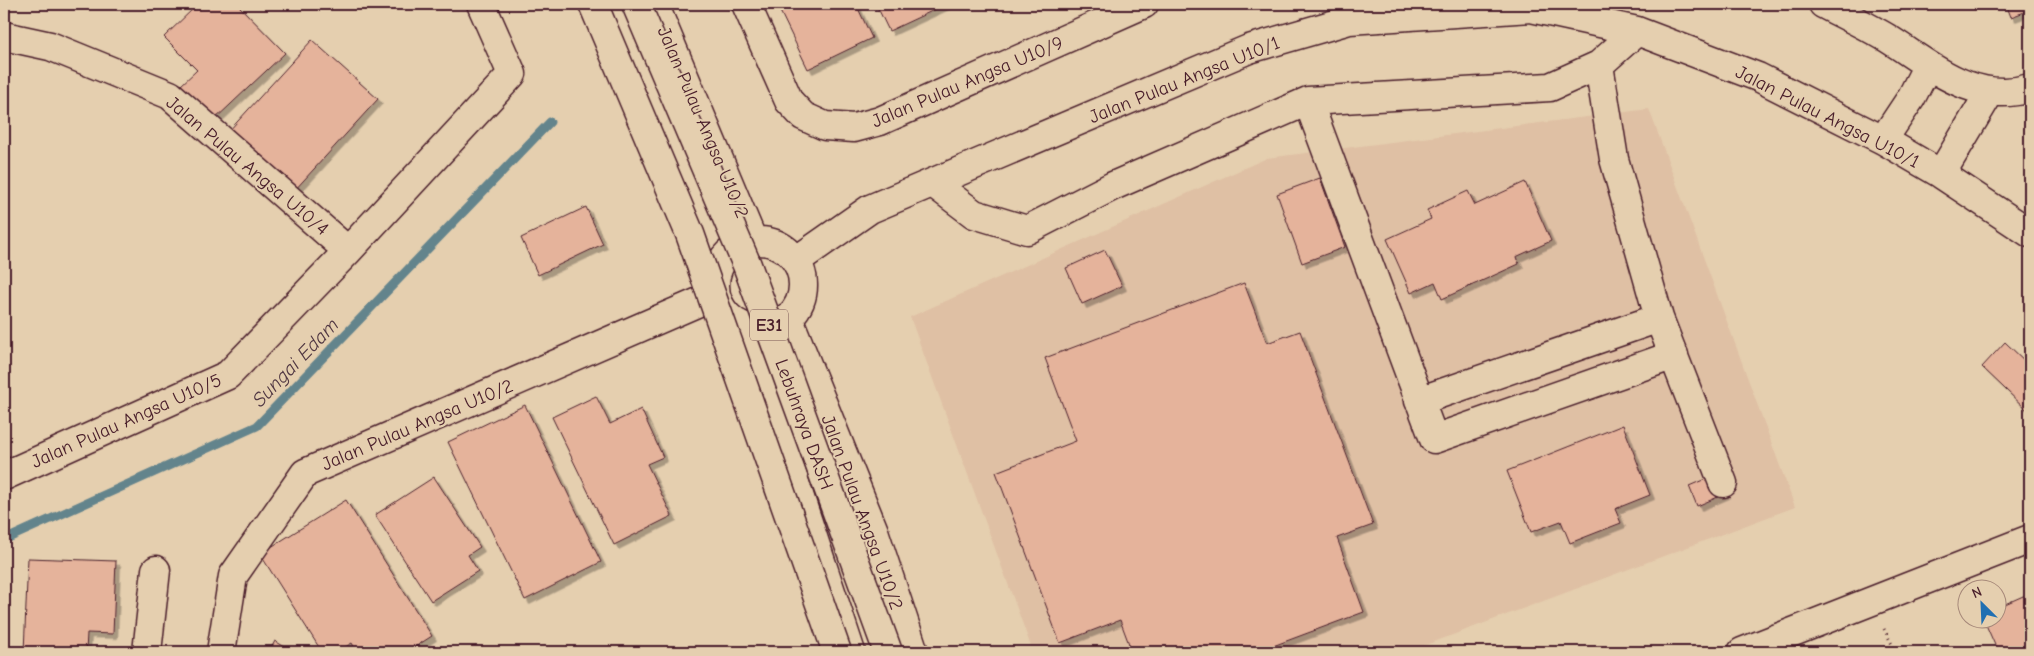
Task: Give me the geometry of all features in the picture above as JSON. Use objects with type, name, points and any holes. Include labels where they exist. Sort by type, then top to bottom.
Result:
[{"type":"main road","name":"Jalan Pulau Angsa U10/5","points":[[4,476],[228,375],[348,251],[512,74],[481,4]]},
{"type":"main road","name":"E31","points":[[593,4],[690,234],[837,652]]},
{"type":"main road","points":[[597,4],[659,135],[728,318],[751,329],[778,326],[797,309],[804,284],[796,260],[778,244],[753,240],[730,250],[716,283]]},
{"type":"main road","name":"Lebuhraya DASH","points":[[636,4],[747,265],[888,652]]},
{"type":"main road","name":"Jalan Pulau Angsa U10/2","points":[[654,4],[753,240]]},
{"type":"main road","name":"Jalan Pulau Angsa U10/9","points":[[750,13],[790,101],[803,116],[826,126],[854,128],[880,121],[1144,4]]},
{"type":"main road","points":[[1823,4],[1886,38],[1928,66],[1966,86],[1990,92],[2026,89]]},
{"type":"main road","name":"Jalan Pulau Angsa U10/1","points":[[796,260],[870,209],[1249,49],[1350,20],[1531,8],[1637,31],[1758,77],[1883,140],[1941,174],[2030,233]]},
{"type":"main road","points":[[933,183],[974,214],[1027,230],[1113,186],[1308,101],[1550,87],[1599,66],[1637,31]]},
{"type":"main road","name":"Jalan Pulau Angsa U10/4","points":[[4,36],[50,46],[170,95],[348,251]]},
{"type":"main road","points":[[1599,66],[1614,159],[1659,318],[1723,483]]},
{"type":"main road","points":[[1883,140],[1928,66]]},
{"type":"main road","points":[[1941,174],[1990,92]]},
{"type":"main road","points":[[1308,101],[1434,439],[1674,355]]},
{"type":"main road","name":"Jalan Pulau Angsa U10/2","points":[[221,652],[233,576],[305,473],[716,283]]},
{"type":"main road","name":"Jalan Pulau Angsa U10/2","points":[[788,317],[874,531],[914,652]]},
{"type":"main road","points":[[1419,401],[1659,318]]},
{"type":"main road","points":[[743,326],[852,652]]},
{"type":"main road","points":[[1742,652],[2030,539]]},
{"type":"main road","points":[[147,652],[156,570]]},
{"type":"shaded area","points":[[1649,109],[1795,507],[1407,652],[1033,652],[910,317],[1267,158]]},
{"type":"building","points":[[198,4],[237,4],[285,53],[213,121],[180,86],[197,70],[164,37]]},
{"type":"building","points":[[789,4],[856,4],[872,38],[808,69],[779,9]]},
{"type":"building","points":[[876,4],[947,4],[889,31]]},
{"type":"building","points":[[2006,4],[2030,4],[2030,10],[2011,17]]},
{"type":"building","points":[[312,40],[378,99],[293,192],[227,133]]},
{"type":"building","points":[[1320,178],[1345,247],[1302,263],[1277,194]]},
{"type":"building","points":[[1525,182],[1551,241],[1516,257],[1519,264],[1442,299],[1435,282],[1411,293],[1387,239],[1431,219],[1427,210],[1468,191],[1475,205]]},
{"type":"building","points":[[586,207],[603,244],[538,275],[521,238]]},
{"type":"building","points":[[1105,250],[1122,286],[1082,304],[1066,268]]},
{"type":"building","points":[[1244,283],[1267,343],[1300,331],[1373,525],[1337,538],[1364,612],[1257,652],[1132,652],[1120,620],[1060,643],[996,472],[1076,441],[1045,358]]},
{"type":"building","points":[[2005,342],[2030,366],[2030,408],[2028,411],[1982,367]]},
{"type":"building","points":[[596,396],[610,424],[641,409],[663,457],[647,464],[672,516],[614,545],[552,417]]},
{"type":"building","points":[[525,405],[601,562],[525,600],[448,442]]},
{"type":"building","points":[[1623,425],[1650,495],[1615,509],[1621,523],[1570,543],[1561,521],[1531,532],[1507,471]]},
{"type":"building","points":[[1717,474],[1725,494],[1697,506],[1689,486]]},
{"type":"building","points":[[434,477],[480,547],[468,555],[478,571],[431,601],[375,515]]},
{"type":"building","points":[[346,500],[432,636],[407,652],[357,652],[352,643],[337,652],[322,652],[260,554]]},
{"type":"building","points":[[28,558],[116,561],[113,634],[87,633],[86,652],[24,652]]},
{"type":"building","points":[[2030,593],[2030,652],[1998,652],[1987,628],[2006,628],[2006,604]]},
{"type":"building","points":[[275,641],[293,652],[269,652]]},
{"type":"waterway","name":"Sungai Edam","points":[[4,540],[257,426],[550,122]]}]
